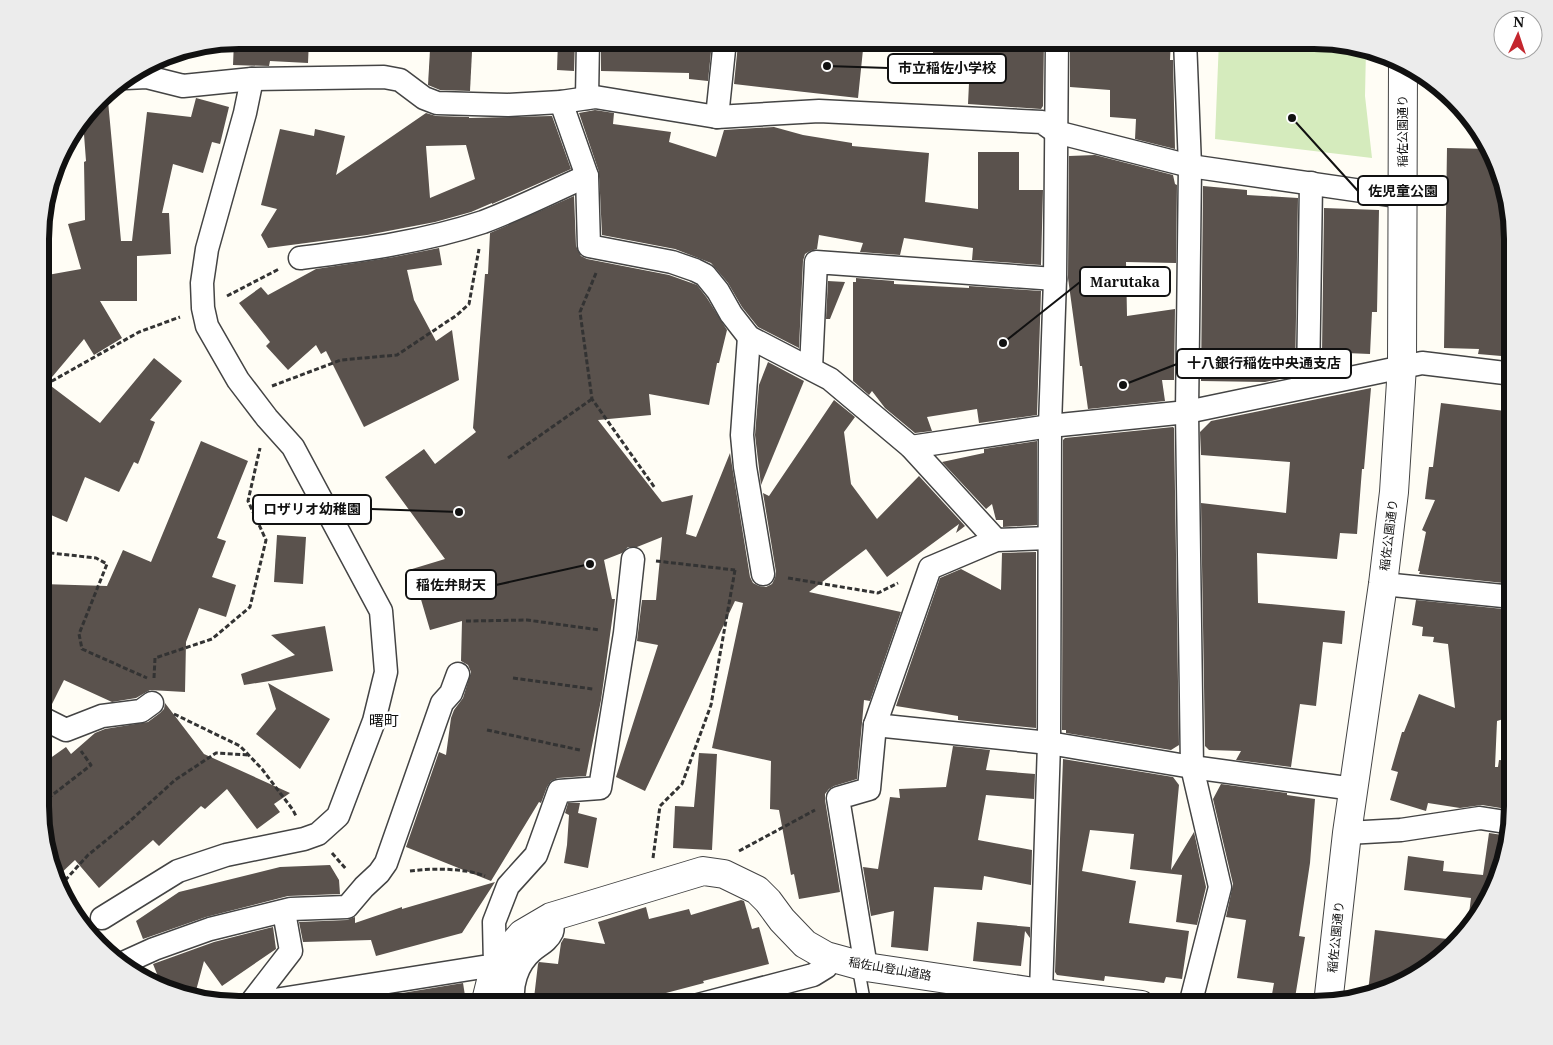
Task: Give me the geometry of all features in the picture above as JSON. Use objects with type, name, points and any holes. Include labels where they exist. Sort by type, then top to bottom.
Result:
[{"type":"street","points":[[587,98],[588,49]]},
{"type":"street","points":[[717,117],[724,49]]},
{"type":"street","points":[[1040,993],[1049,743],[1050,426],[1055,279],[1057,49]]},
{"type":"street","points":[[1185,49],[1190,166],[1187,412],[1192,767],[1220,886],[1192,996]]},
{"type":"street","name":"稲佐公園通り","points":[[1329,996],[1347,833],[1383,584],[1394,492],[1402,366],[1403,70]]},
{"type":"street","points":[[138,77],[147,77],[183,86],[252,79],[384,77],[400,80],[424,98],[437,103],[508,105],[561,102],[595,97],[717,117],[819,111],[1042,122],[1056,132],[1190,166],[1404,197]]},
{"type":"street","points":[[102,918],[178,871],[226,855],[304,839],[318,834],[338,816],[374,721],[386,672],[380,611],[293,447],[267,418],[238,380],[207,326],[203,308],[202,283],[207,249],[245,113],[252,79]]},
{"type":"street","points":[[561,102],[588,176],[590,246],[672,262],[705,275],[750,338],[830,379],[911,447],[996,540]]},
{"type":"street","points":[[300,258],[367,250],[483,222],[588,176]]},
{"type":"street","points":[[1308,386],[1311,183]]},
{"type":"street","points":[[811,368],[816,262],[1055,279]]},
{"type":"street","points":[[750,338],[742,435],[745,467],[762,574]]},
{"type":"street","points":[[911,447],[1050,426],[1187,412],[1422,363],[1504,373]]},
{"type":"street","points":[[732,996],[813,975],[826,966],[852,963],[838,798],[869,789],[875,725],[930,568],[996,540],[1049,538]]},
{"type":"street","points":[[300,996],[495,965],[494,922],[508,886],[536,855],[559,791],[600,788],[625,633],[634,559]]},
{"type":"street","points":[[1383,584],[1504,595]]},
{"type":"street","points":[[128,961],[154,949],[210,929],[291,909],[347,907],[379,874],[386,863],[442,703],[451,692],[458,674]]},
{"type":"street","points":[[49,722],[66,730],[102,716],[141,711],[152,703]]},
{"type":"street","points":[[875,725],[1049,743],[1192,767],[1354,789]]},
{"type":"street","points":[[1347,833],[1401,830],[1480,818],[1504,822]]},
{"type":"street","name":"稲佐山登山道路","points":[[487,996],[495,965],[522,934],[550,917],[703,871],[724,874],[757,890],[805,944],[852,963],[1065,996]]},
{"type":"street","points":[[256,996],[291,951],[284,912]]},
{"type":"street","points":[[512,996],[513,983],[523,960],[549,938],[553,927],[550,917]]},
{"type":"lane","points":[[852,963],[863,996]]},
{"type":"path","points":[[268,387],[340,360],[397,355],[457,314],[469,304],[471,298],[483,222]]},
{"type":"path","points":[[606,250],[580,312],[592,399],[655,488]]},
{"type":"path","points":[[49,385],[52,381],[139,332],[203,308],[300,258]]},
{"type":"path","points":[[508,458],[592,399]]},
{"type":"path","points":[[49,550],[51,553],[96,558],[107,564],[79,634],[82,649],[154,680],[155,658],[212,639],[250,607],[266,540],[248,501],[267,418]]},
{"type":"path","points":[[648,888],[660,806],[682,784],[711,705],[735,570]]},
{"type":"path","points":[[466,620],[527,620],[625,633]]},
{"type":"path","points":[[513,678],[616,692]]},
{"type":"path","points":[[152,703],[240,746],[262,769]]},
{"type":"path","points":[[49,798],[91,765],[66,730]]},
{"type":"path","points":[[487,730],[605,756]]},
{"type":"path","points":[[64,882],[88,856],[175,780],[216,754],[249,755]]},
{"type":"path","points":[[703,871],[838,798]]},
{"type":"path","points":[[379,874],[421,870],[472,871],[508,886]]},
{"type":"green space","points":[[1219,49],[1327,49],[1366,56],[1365,96],[1372,158],[1215,139]]},
{"type":"building","points":[[234,49],[309,49],[308,63],[270,61],[269,66],[233,65]]},
{"type":"building","points":[[558,49],[575,49],[574,71],[557,70]]},
{"type":"building","points":[[601,49],[711,49],[708,81],[689,79],[689,73],[601,71]]},
{"type":"building","points":[[738,49],[863,49],[858,98],[734,84]]},
{"type":"building","points":[[934,49],[1044,49],[1043,106],[1041,109],[968,104],[969,83],[928,73]]},
{"type":"building","points":[[1070,49],[1171,49],[1170,60],[1173,60],[1175,149],[1135,139],[1136,119],[1110,117],[1110,90],[1070,87]]},
{"type":"building","points":[[430,50],[472,52],[470,91],[440,90],[428,85]]},
{"type":"building","points":[[196,98],[229,107],[220,144],[212,142],[203,173],[173,164],[162,213],[169,213],[171,254],[137,256],[137,301],[100,301],[122,338],[94,355],[84,339],[49,381],[49,275],[81,269],[68,224],[85,220],[84,162],[86,161],[84,129],[108,100],[121,241],[132,241],[147,112],[191,117]]},
{"type":"building","points":[[595,110],[614,113],[613,124],[671,132],[669,142],[716,157],[724,130],[774,127],[803,135],[852,143],[852,146],[929,153],[925,202],[978,209],[978,152],[1019,152],[1019,190],[1043,190],[1041,265],[972,260],[973,248],[904,238],[900,255],[860,252],[863,243],[819,235],[817,249],[805,254],[803,261],[799,348],[758,327],[742,307],[728,283],[711,263],[675,249],[602,235],[599,172],[579,113]]},
{"type":"building","points":[[426,113],[436,116],[469,118],[552,116],[571,169],[492,204],[435,222],[367,235],[268,248],[261,235],[277,209],[261,205],[280,129],[314,136],[315,129],[345,136],[336,175]],"holes":[[[466,145],[475,179],[430,198],[426,146]]]},
{"type":"building","points":[[1447,148],[1482,149],[1498,189],[1503,214],[1504,356],[1478,354],[1479,349],[1444,348]]},
{"type":"building","points":[[1095,155],[1173,175],[1177,185],[1176,263],[1126,262],[1127,316],[1175,309],[1174,380],[1162,380],[1165,401],[1088,409],[1068,278],[1069,156]]},
{"type":"building","points":[[1203,186],[1247,190],[1247,195],[1298,198],[1295,376],[1265,382],[1201,381]]},
{"type":"building","points":[[574,196],[576,246],[581,256],[587,259],[669,275],[697,285],[727,330],[719,363],[717,363],[709,405],[649,394],[651,415],[598,420],[662,502],[693,495],[686,534],[696,537],[730,453],[750,577],[753,583],[759,586],[766,587],[772,584],[776,572],[763,493],[769,496],[834,400],[855,417],[844,432],[851,484],[877,519],[919,476],[965,526],[956,533],[959,524],[887,577],[866,549],[809,592],[901,612],[870,701],[864,700],[857,779],[834,786],[825,794],[840,892],[799,899],[794,874],[791,875],[779,810],[770,809],[771,761],[712,748],[743,603],[735,601],[645,791],[616,777],[658,645],[637,641],[642,600],[656,600],[662,537],[637,547],[628,547],[622,553],[604,560],[612,599],[615,599],[601,700],[586,776],[558,778],[551,781],[541,803],[539,802],[491,881],[406,847],[439,752],[446,755],[451,718],[454,710],[463,698],[471,672],[468,665],[461,661],[462,621],[430,630],[412,569],[445,559],[385,477],[424,449],[435,464],[476,432],[473,428],[485,274],[488,274],[490,233]]},
{"type":"building","points":[[1324,208],[1379,210],[1377,312],[1372,312],[1370,354],[1322,352]]},
{"type":"building","points":[[439,248],[442,265],[407,270],[414,300],[436,341],[452,330],[459,380],[364,427],[326,351],[321,354],[316,345],[288,370],[266,346],[270,342],[239,303],[261,287],[268,295],[316,269]]},
{"type":"building","points":[[856,278],[894,281],[894,284],[969,288],[969,286],[1041,291],[1037,415],[979,423],[977,409],[927,417],[932,431],[915,433],[885,408],[872,391],[869,395],[853,381],[853,282],[856,282]]},
{"type":"building","points":[[828,281],[845,282],[830,319],[826,319]]},
{"type":"building","points":[[154,358],[182,381],[150,420],[155,422],[138,464],[134,462],[119,492],[85,477],[67,522],[49,514],[49,385],[100,423]]},
{"type":"building","points":[[768,362],[804,381],[761,485],[755,435],[759,385]]},
{"type":"building","points":[[1371,388],[1357,534],[1340,533],[1337,559],[1257,553],[1258,603],[1345,611],[1342,644],[1323,642],[1316,706],[1300,704],[1291,767],[1236,760],[1241,751],[1209,750],[1205,746],[1201,503],[1286,513],[1290,462],[1201,455],[1200,432],[1211,421]]},
{"type":"building","points":[[1441,403],[1504,411],[1504,583],[1419,574],[1426,532],[1422,530],[1435,500],[1425,499],[1429,467],[1433,467]]},
{"type":"building","points":[[1173,427],[1179,745],[1171,750],[1066,733],[1066,730],[1062,730],[1063,440],[1065,438]]},
{"type":"building","points":[[201,441],[248,461],[217,538],[226,541],[212,577],[236,585],[226,617],[199,608],[186,642],[185,692],[150,690],[136,698],[112,702],[64,680],[49,708],[49,584],[107,586],[123,550],[151,562]]},
{"type":"building","points":[[1037,441],[1037,525],[1003,527],[1003,520],[996,520],[992,504],[986,509],[942,462],[984,453],[984,449]]},
{"type":"building","points":[[277,535],[306,537],[303,584],[274,582]]},
{"type":"building","points":[[1036,552],[1036,728],[958,720],[958,716],[896,706],[940,578],[961,569],[1001,590],[1002,553]]},
{"type":"building","points":[[1416,600],[1504,609],[1504,719],[1497,721],[1495,767],[1498,767],[1499,760],[1504,760],[1504,809],[1482,805],[1460,808],[1428,803],[1426,811],[1390,800],[1398,772],[1391,770],[1402,732],[1404,732],[1419,694],[1455,708],[1448,644],[1433,642],[1434,637],[1422,636],[1423,627],[1412,625]]},
{"type":"building","points":[[325,626],[333,671],[244,685],[241,674],[295,655],[271,635]]},
{"type":"building","points":[[268,683],[330,719],[300,769],[256,734],[276,709]]},
{"type":"building","points":[[165,703],[204,754],[290,793],[274,804],[280,812],[257,829],[227,789],[205,809],[201,806],[159,846],[153,840],[99,888],[75,860],[61,873],[50,831],[49,759],[66,747],[71,754],[95,733],[105,729],[148,722],[164,709]]},
{"type":"building","points":[[953,746],[990,750],[986,770],[1035,774],[1034,799],[986,795],[978,840],[1032,850],[1031,885],[984,876],[982,890],[934,887],[928,951],[891,947],[894,911],[871,916],[863,867],[878,869],[890,797],[900,798],[899,789],[946,787]]},
{"type":"building","points":[[699,753],[717,754],[712,850],[673,848],[675,806],[694,807]]},
{"type":"building","points":[[1063,759],[1173,777],[1179,785],[1171,870],[1194,832],[1206,887],[1197,925],[1176,922],[1182,875],[1130,869],[1134,834],[1090,830],[1082,871],[1136,881],[1129,923],[1189,931],[1182,979],[1166,977],[1164,983],[1105,976],[1104,981],[1057,975],[1055,972]]},
{"type":"building","points":[[1221,784],[1287,793],[1287,795],[1315,799],[1310,863],[1299,936],[1305,937],[1295,996],[1272,996],[1274,983],[1237,978],[1246,920],[1226,917],[1233,884],[1213,799]]},
{"type":"building","points":[[568,803],[580,803],[578,813],[597,818],[588,868],[564,863],[569,815],[565,813]]},
{"type":"building","points":[[1489,833],[1502,835],[1490,879],[1485,891],[1469,917],[1471,898],[1404,890],[1408,856],[1444,861],[1443,871],[1483,875]]},
{"type":"building","points":[[330,865],[339,880],[340,894],[288,896],[206,917],[143,939],[136,921],[179,892],[280,867]]},
{"type":"building","points":[[495,882],[462,933],[376,956],[371,940],[303,942],[299,922],[347,920],[355,917],[355,923],[402,907],[402,909]]},
{"type":"building","points":[[741,900],[744,901],[752,929],[759,927],[769,964],[703,981],[704,983],[666,993],[667,995],[663,996],[534,996],[539,962],[558,964],[561,943],[564,938],[605,944],[598,922],[646,907],[649,919],[689,909],[691,915]]},
{"type":"building","points":[[977,922],[1030,927],[1030,938],[1025,931],[1021,966],[973,961]]},
{"type":"building","points":[[273,927],[276,949],[222,986],[204,961],[196,992],[159,979],[153,964],[214,942]]},
{"type":"building","points":[[1375,930],[1450,939],[1410,971],[1368,989]]},
{"type":"building","points":[[463,983],[465,996],[384,996]]},
{"type":"place","name":"市立稲佐小学校","points":[[827,66]]},
{"type":"place","name":"佐児童公園","points":[[1292,118]]},
{"type":"place","name":"Marutaka","points":[[1003,343]]},
{"type":"place","name":"十八銀行稲佐中央通支店","points":[[1123,385]]},
{"type":"place","name":"ロザリオ幼稚園","points":[[459,512]]},
{"type":"place","name":"稲佐弁財天","points":[[590,564]]},
{"type":"district","name":"曙町","points":[[384,721]]}]
